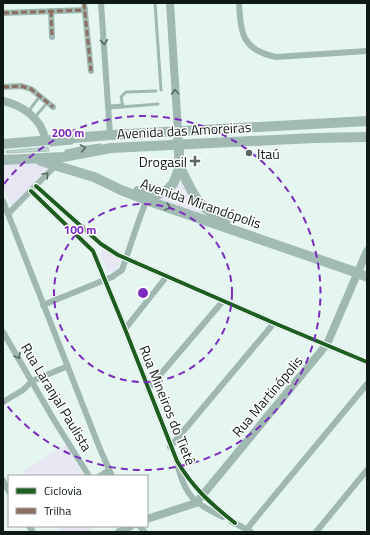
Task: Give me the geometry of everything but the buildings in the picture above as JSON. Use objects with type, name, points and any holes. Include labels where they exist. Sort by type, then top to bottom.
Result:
[{"type":"main road","name":"Avenida das Amoreiras","points":[[3,160],[63,157],[178,138],[367,121]]},
{"type":"main road","name":"Avenida das Amoreiras","points":[[3,144],[109,139],[367,137]]},
{"type":"main road","points":[[153,198],[166,191],[173,184],[180,167],[178,138]]},
{"type":"main road","name":"Avenida Mirandópolis","points":[[25,159],[56,165],[94,177],[121,190],[153,198],[363,272]]},
{"type":"main road","name":"Avenida Mirandópolis","points":[[180,167],[198,202],[203,208],[217,217],[363,272]]},
{"type":"street","points":[[84,3],[91,71]]},
{"type":"street","points":[[101,3],[109,107],[109,139]]},
{"type":"street","points":[[170,3],[178,138]]},
{"type":"street","points":[[239,3],[241,30],[247,42],[256,51],[276,57],[367,51]]},
{"type":"street","points":[[3,13],[84,10]]},
{"type":"street","points":[[51,11],[52,37]]},
{"type":"street","points":[[3,87],[21,86],[31,89],[53,107]]},
{"type":"street","points":[[3,101],[11,103],[28,112],[40,126],[47,142]]},
{"type":"street","points":[[8,214],[56,165]]},
{"type":"street","points":[[36,186],[101,244],[126,259],[367,362]]},
{"type":"street","points":[[31,191],[93,251],[101,244]]},
{"type":"street","points":[[43,305],[105,279],[122,270],[140,217],[146,204],[153,198]]},
{"type":"street","points":[[3,201],[112,475]]},
{"type":"street","name":"Rua Mineiros do Tietê","points":[[93,251],[177,461],[202,496],[235,523]]},
{"type":"street","name":"Rua Martinópolis","points":[[148,519],[196,502],[327,344],[363,272],[367,251]]},
{"type":"street","points":[[125,329],[167,276]]},
{"type":"street","points":[[148,389],[223,300]]},
{"type":"street","points":[[170,446],[274,323]]},
{"type":"street","name":"Rua Laranjal Paulista","points":[[3,332],[54,420],[89,475]]},
{"type":"street","points":[[3,402],[23,390],[32,381],[68,366]]},
{"type":"street","points":[[249,531],[367,384]]},
{"type":"street","name":"Rua Mineiros do Tietê","points":[[177,461],[184,486],[196,502],[249,531]]},
{"type":"street","points":[[102,475],[109,470]]},
{"type":"street","points":[[316,532],[367,470]]},
{"type":"street","points":[[3,480],[8,490]]},
{"type":"street","points":[[119,532],[128,527]]},
{"type":"lane","points":[[155,3],[161,90]]},
{"type":"lane","points":[[123,106],[121,97],[126,92],[156,91]]},
{"type":"lane","points":[[28,112],[40,96]]},
{"type":"lane","points":[[34,118],[48,102]]},
{"type":"lane","points":[[109,107],[158,104]]},
{"type":"lane","points":[[268,131],[349,126]]},
{"type":"lane","points":[[93,141],[327,133]]},
{"type":"lane","points":[[178,138],[207,134]]},
{"type":"lane","points":[[47,142],[78,142]]},
{"type":"lane","points":[[62,152],[101,145]]},
{"type":"lane","points":[[3,157],[56,153]]},
{"type":"shaded area","points":[[22,160],[49,166],[12,207],[3,188],[3,161]]},
{"type":"shaded area","points":[[181,182],[194,203],[204,215],[160,199],[167,196]]},
{"type":"shaded area","points":[[102,250],[119,257],[120,263],[118,268],[114,271],[109,272],[107,270],[100,255]]},
{"type":"shaded area","points":[[66,445],[83,475],[26,475],[24,470]]},
{"type":"shaded area","points":[[57,527],[96,527],[88,532],[60,532]]},
{"type":"marked path","points":[[84,3],[91,71]]},
{"type":"marked path","points":[[3,13],[85,10]]},
{"type":"marked path","points":[[51,11],[52,37]]},
{"type":"marked path","points":[[3,87],[21,86],[31,89],[53,107]]},
{"type":"cycle path","points":[[36,186],[101,244],[118,255],[367,362]]},
{"type":"cycle path","points":[[31,191],[93,251],[177,461],[189,479],[203,495],[235,523]]},
{"type":"place","name":"Itaú","points":[[249,153]]},
{"type":"place","name":"Drogasil","points":[[195,161]]}]
